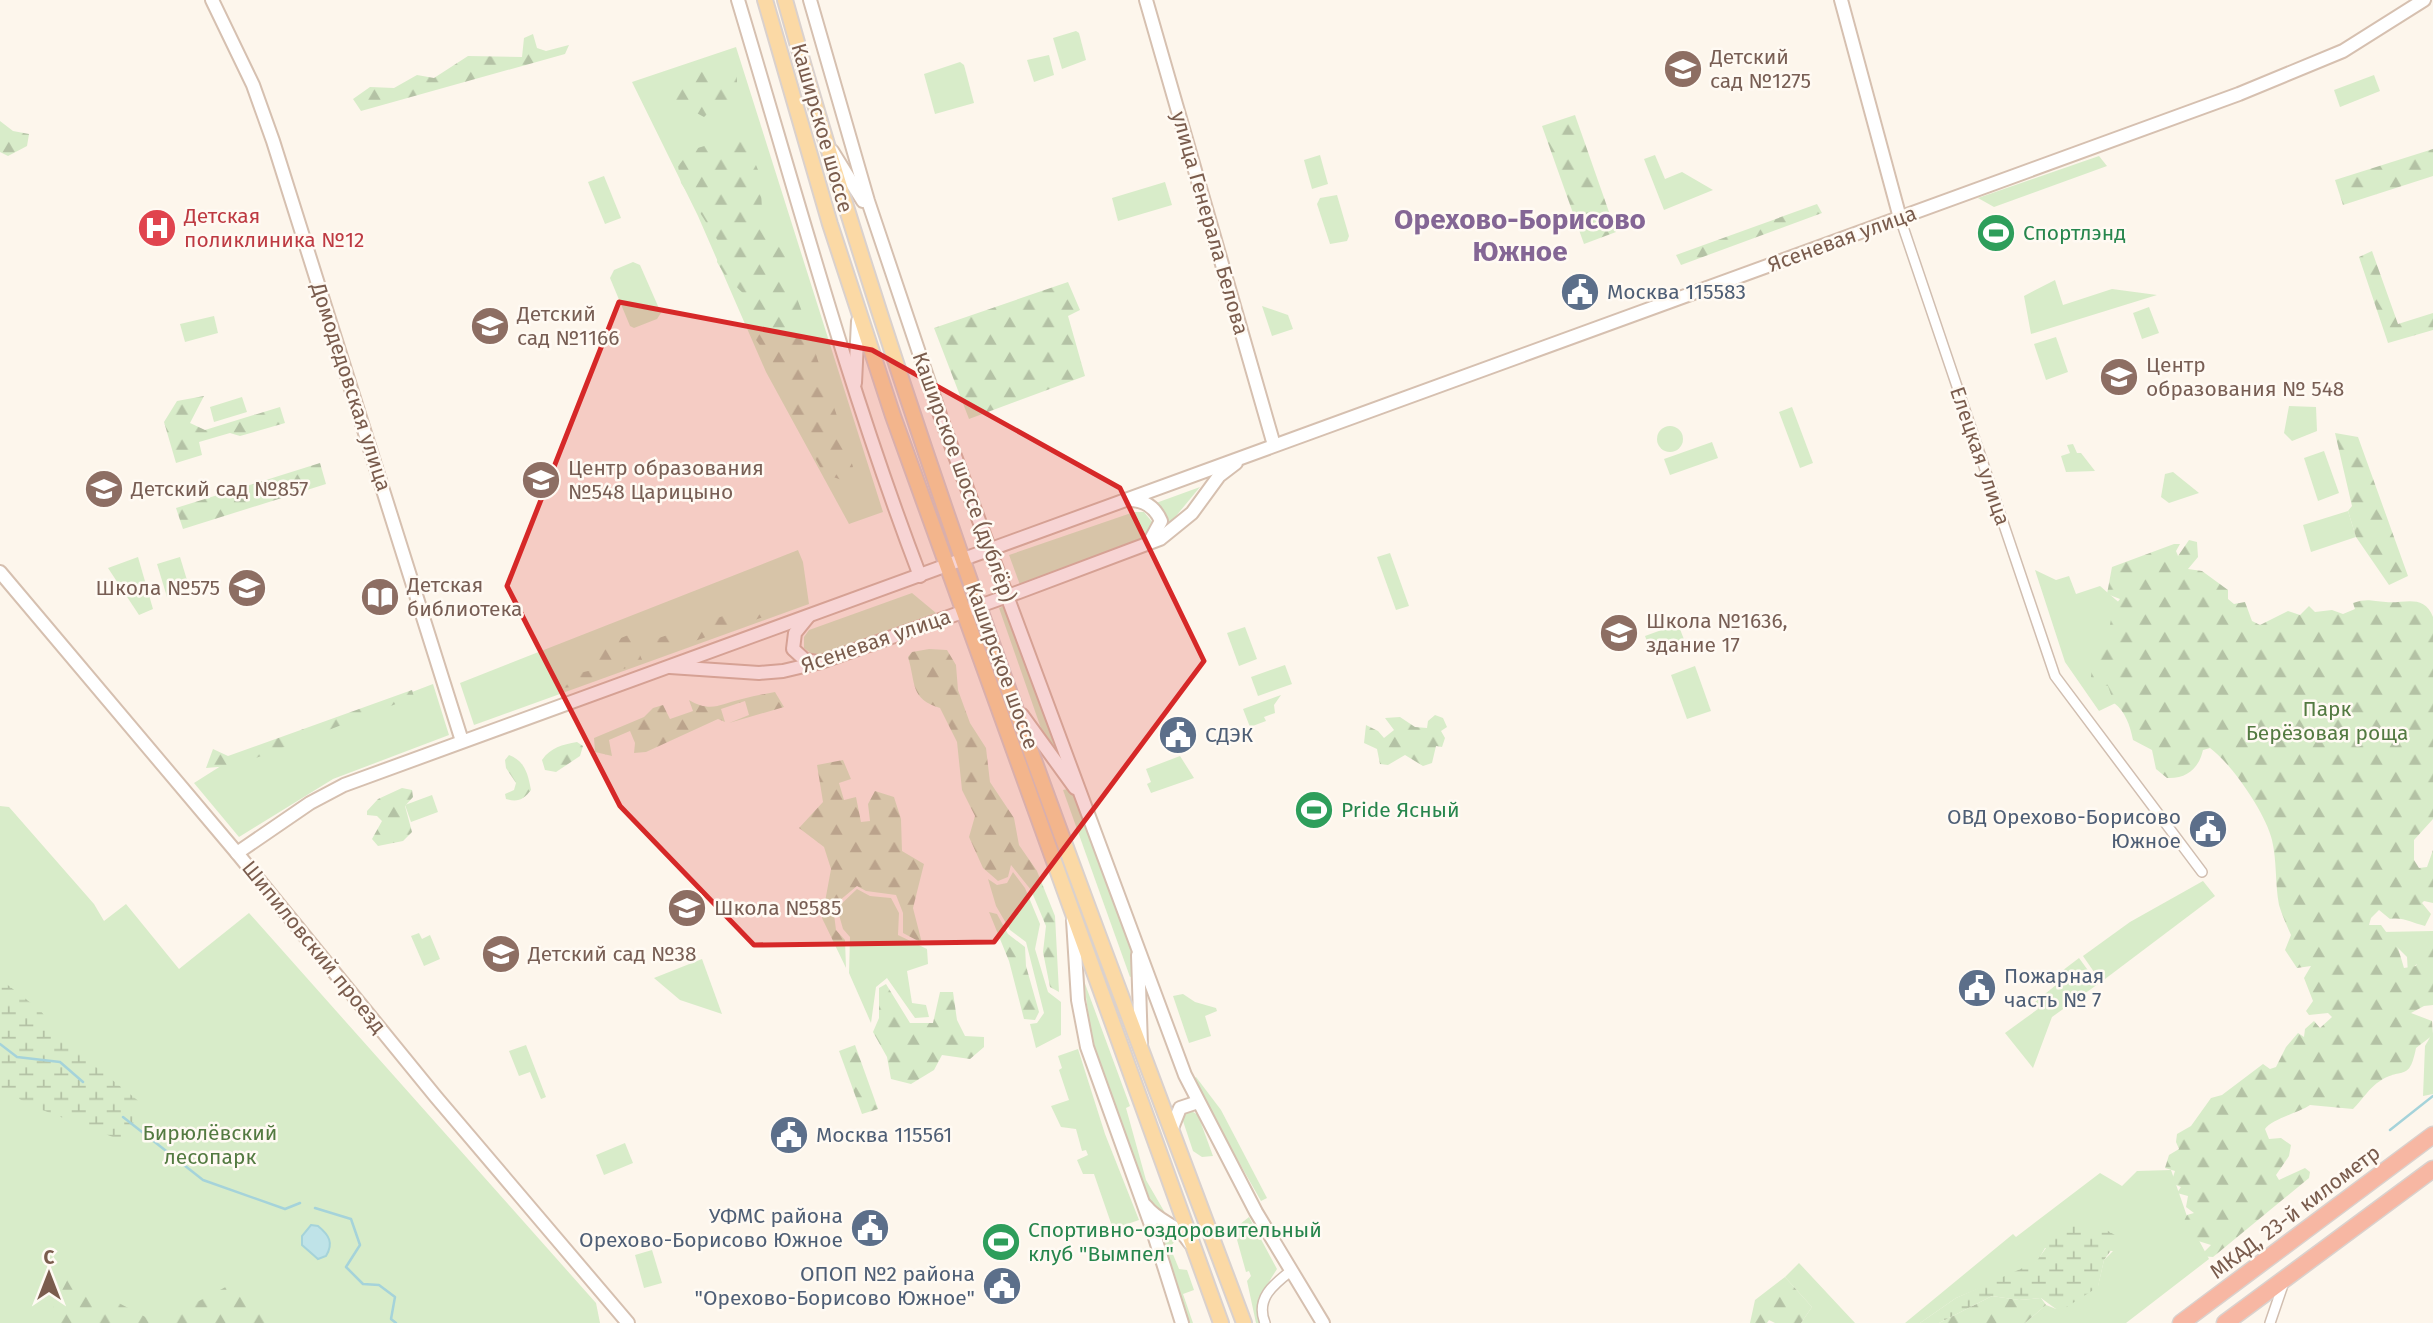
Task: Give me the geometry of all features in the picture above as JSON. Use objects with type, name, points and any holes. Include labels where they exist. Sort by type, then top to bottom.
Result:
[{"type":"highway","name":"МКАД, 23-й километр","points":[[2181,1323],[2433,1135]]},
{"type":"highway","points":[[2225,1323],[2433,1169]]},
{"type":"main road","name":"Домодедовская улица","points":[[212,0],[253,85],[273,141],[462,741]]},
{"type":"main road","points":[[738,0],[855,390],[892,503],[920,576]]},
{"type":"main road","name":"Каширское шоссе","points":[[765,0],[857,309],[963,612],[1221,1323]]},
{"type":"main road","name":"Каширское шоссе","points":[[785,0],[824,138],[906,400],[1244,1323]]},
{"type":"main road","name":"Каширское шоссе (дублёр)","points":[[810,0],[873,216],[942,421],[1177,1052],[1198,1102],[1323,1323]]},
{"type":"main road","name":"улица Генерала Белова","points":[[1146,0],[1274,445]]},
{"type":"main road","name":"Елецкая улица","points":[[1841,0],[1900,218]]},
{"type":"main road","name":"Ясеневая улица","points":[[237,853],[310,803],[344,785],[2315,64],[2374,33],[2424,0]]},
{"type":"main road","points":[[824,138],[873,216]]},
{"type":"main road","points":[[855,390],[859,341],[857,309]]},
{"type":"main road","name":"Ясеневая улица","points":[[666,667],[759,673],[821,662],[1008,596],[1144,546],[1171,532],[1192,513],[1219,476],[1249,454]]},
{"type":"main road","points":[[1123,500],[1139,500],[1157,511],[1161,522],[1160,529],[1144,546]]},
{"type":"main road","name":"Шипиловский проезд","points":[[0,572],[237,853],[436,1097],[628,1323]]},
{"type":"main road","points":[[808,617],[795,633],[793,649],[805,660],[821,662]]},
{"type":"main road","points":[[1018,711],[1083,800]]},
{"type":"main road","points":[[1071,909],[1083,1030],[1182,1323]]},
{"type":"main road","points":[[1138,947],[1141,1046]]},
{"type":"main road","points":[[1172,1128],[1180,1108],[1198,1102]]},
{"type":"main road","points":[[1142,1200],[1152,1214],[1184,1234],[1199,1258]]},
{"type":"main road","points":[[615,1308],[615,1323]]},
{"type":"street","name":"Елецкая улица","points":[[1900,218],[2055,676],[2202,872]]},
{"type":"street","points":[[1265,1323],[1263,1301],[1276,1283],[1292,1270]]},
{"type":"street","points":[[2270,1323],[2286,1278]]},
{"type":"highlighted area","points":[[619,302],[872,350],[1120,488],[1204,661],[994,942],[754,945],[620,806],[507,586]]},
{"type":"green space","points":[[1076,31],[1079,33],[1086,60],[1062,69],[1053,38]]},
{"type":"green space","points":[[533,34],[537,48],[546,51],[569,45],[565,54],[361,111],[353,99],[370,87],[394,88],[417,75],[434,78],[468,56],[522,57],[524,38]]},
{"type":"green space","points":[[736,47],[883,512],[849,524],[766,372],[698,216],[632,82]]},
{"type":"green space","points":[[1049,55],[1054,75],[1034,82],[1027,60]]},
{"type":"green space","points":[[960,62],[964,65],[974,103],[935,114],[924,74]]},
{"type":"green space","points":[[727,66],[737,70],[737,89],[733,101],[715,106],[704,117],[676,102],[674,84],[682,76]]},
{"type":"green space","points":[[2374,75],[2380,91],[2340,107],[2334,90]]},
{"type":"green space","points":[[1575,115],[1616,232],[1584,244],[1542,126]]},
{"type":"green space","points":[[0,121],[13,131],[29,134],[27,146],[8,156],[0,152]]},
{"type":"green space","points":[[742,130],[760,175],[762,209],[780,234],[787,263],[783,268],[803,313],[853,467],[842,480],[824,474],[790,415],[786,381],[756,340],[746,296],[726,277],[717,262],[720,244],[681,183],[678,166],[691,150],[721,141]]},
{"type":"green space","points":[[2433,149],[2433,176],[2343,205],[2335,180]]},
{"type":"green space","points":[[1320,155],[1328,184],[1312,189],[1304,160]]},
{"type":"green space","points":[[1655,155],[1665,179],[1682,172],[1713,190],[1664,210],[1644,159]]},
{"type":"green space","points":[[2099,156],[2107,166],[1994,207],[1978,198]]},
{"type":"green space","points":[[604,176],[621,218],[605,224],[588,182]]},
{"type":"green space","points":[[1165,182],[1172,205],[1118,221],[1112,198]]},
{"type":"green space","points":[[1337,195],[1349,236],[1347,241],[1330,244],[1317,204],[1320,198]]},
{"type":"green space","points":[[1817,204],[1822,213],[1681,265],[1676,255]]},
{"type":"green space","points":[[2372,251],[2398,324],[2433,313],[2433,330],[2388,343],[2359,257]]},
{"type":"green space","points":[[633,262],[640,265],[661,313],[657,319],[634,328],[630,326],[610,278],[614,270]]},
{"type":"green space","points":[[2055,280],[2063,305],[2112,289],[2157,295],[2031,334],[2024,296]]},
{"type":"green space","points":[[1068,282],[1080,310],[1068,316],[1085,376],[969,419],[934,328]]},
{"type":"green space","points":[[1262,306],[1288,315],[1293,329],[1272,336]]},
{"type":"green space","points":[[2149,307],[2159,333],[2142,339],[2133,313]]},
{"type":"green space","points":[[214,316],[218,333],[185,342],[180,324]]},
{"type":"green space","points":[[2056,337],[2068,372],[2046,380],[2034,344]]},
{"type":"green space","points":[[204,396],[190,423],[205,430],[280,407],[285,423],[240,436],[230,433],[199,442],[202,455],[176,463],[164,422],[177,401]]},
{"type":"green space","points":[[242,397],[247,412],[214,422],[210,407]]},
{"type":"green space","points":[[2289,406],[2316,407],[2317,431],[2292,441],[2284,433]]},
{"type":"green space","points":[[1792,407],[1813,463],[1800,468],[1779,412]]},
{"type":"green space","points":[[1670,426],[1679,430],[1683,439],[1679,448],[1670,452],[1661,448],[1657,439],[1661,430]]},
{"type":"green space","points":[[2335,433],[2358,437],[2408,576],[2389,585],[2356,537],[2348,511],[2352,506]]},
{"type":"green space","points":[[1712,442],[1718,458],[1670,475],[1664,459]]},
{"type":"green space","points":[[2073,444],[2077,453],[2081,453],[2095,471],[2066,472],[2061,456],[2070,453],[2067,445]]},
{"type":"green space","points":[[2324,451],[2339,493],[2318,501],[2304,458]]},
{"type":"green space","points":[[320,463],[326,484],[183,529],[176,508]]},
{"type":"green space","points":[[2173,472],[2199,493],[2169,503],[2161,497],[2165,474]]},
{"type":"green space","points":[[1200,487],[1171,522],[1167,525],[1156,503]]},
{"type":"green space","points":[[2348,511],[2356,537],[2311,552],[2303,525]]},
{"type":"green space","points":[[1134,512],[1144,512],[1153,523],[1145,539],[1020,585],[1009,555]]},
{"type":"green space","name":"Парк Берёзовая роща","points":[[2189,540],[2197,542],[2198,557],[2188,569],[2202,571],[2228,590],[2228,599],[2234,604],[2245,602],[2252,621],[2260,625],[2288,611],[2300,615],[2309,606],[2315,612],[2332,610],[2343,614],[2355,609],[2353,603],[2366,600],[2419,602],[2433,617],[2433,819],[2414,840],[2414,860],[2419,868],[2427,867],[2433,850],[2433,903],[2422,903],[2431,914],[2425,926],[2390,919],[2379,910],[2371,918],[2369,925],[2381,925],[2398,948],[2404,968],[2416,966],[2423,945],[2433,943],[2433,1005],[2424,1006],[2411,1013],[2432,1021],[2433,1035],[2416,1048],[2408,1070],[2376,1084],[2353,1109],[2310,1105],[2268,1125],[2265,1129],[2269,1139],[2281,1138],[2291,1145],[2289,1156],[2276,1175],[2279,1180],[2305,1168],[2310,1172],[2309,1178],[2213,1257],[2200,1256],[2211,1245],[2195,1240],[2189,1229],[2181,1227],[2187,1215],[2194,1213],[2186,1207],[2188,1196],[2177,1193],[2181,1187],[2171,1183],[2175,1171],[2165,1168],[2169,1155],[2179,1149],[2177,1134],[2191,1126],[2211,1098],[2222,1095],[2263,1064],[2270,1069],[2276,1067],[2286,1047],[2298,1033],[2304,1037],[2305,1029],[2314,1021],[2320,1028],[2332,1017],[2328,1013],[2309,1015],[2306,1011],[2313,1001],[2304,978],[2311,966],[2297,968],[2285,950],[2291,935],[2279,905],[2272,840],[2263,817],[2247,790],[2228,765],[2210,748],[2203,750],[2191,771],[2180,777],[2167,778],[2156,769],[2152,750],[2133,740],[2126,719],[2114,703],[2108,686],[2098,684],[2091,677],[2095,642],[2110,625],[2113,608],[2120,599],[2107,594],[2112,567],[2174,544],[2180,544],[2176,551],[2178,556]]},
{"type":"green space","points":[[798,550],[803,562],[809,604],[474,725],[460,683]]},
{"type":"green space","points":[[1390,553],[1409,606],[1396,610],[1377,557]]},
{"type":"green space","points":[[138,557],[153,609],[139,615],[108,568]]},
{"type":"green space","points":[[180,557],[190,590],[167,597],[157,564]]},
{"type":"green space","points":[[2035,570],[2056,580],[2069,576],[2076,594],[2100,586],[2123,606],[2103,667],[2111,691],[2124,699],[2099,711],[2065,662]]},
{"type":"green space","points":[[912,593],[936,613],[822,655],[813,655],[804,648],[804,637],[809,630]]},
{"type":"green space","points":[[764,602],[769,615],[655,655],[650,641]]},
{"type":"green space","points":[[1004,606],[1059,752],[1055,756],[1044,737],[999,608]]},
{"type":"green space","points":[[1678,624],[1685,642],[1652,654],[1645,636]]},
{"type":"green space","points":[[1245,627],[1257,659],[1239,666],[1227,633]]},
{"type":"green space","points":[[631,634],[643,662],[573,687],[562,688],[559,685],[566,676],[597,669],[586,656],[588,651]]},
{"type":"green space","points":[[947,650],[956,665],[958,690],[970,723],[986,748],[990,782],[1014,818],[1019,845],[1037,871],[1055,916],[1059,992],[1050,987],[1043,952],[1046,926],[1031,890],[1011,865],[1008,877],[998,881],[983,868],[969,837],[975,816],[962,790],[957,742],[940,708],[923,700],[919,695],[908,657],[912,652]]},
{"type":"green space","points":[[1285,665],[1292,684],[1258,696],[1251,677]]},
{"type":"green space","points":[[1695,666],[1711,711],[1687,719],[1671,675]]},
{"type":"green space","points":[[433,684],[449,735],[333,779],[239,837],[194,783],[224,764]]},
{"type":"green space","points":[[412,690],[414,697],[256,758],[230,766],[206,768],[213,749],[228,756]]},
{"type":"green space","points":[[775,692],[784,707],[729,723],[749,715],[745,701],[721,709],[725,722],[718,719],[646,752],[634,753],[635,743],[630,731],[609,740],[612,756],[595,752],[594,738],[644,717],[653,708],[663,705],[670,719],[693,711],[689,700],[710,707]]},
{"type":"green space","points":[[1281,695],[1274,705],[1275,713],[1264,717],[1266,721],[1250,727],[1243,709]]},
{"type":"green space","points":[[1435,715],[1443,718],[1447,727],[1441,731],[1445,738],[1442,747],[1436,746],[1432,763],[1423,766],[1405,755],[1388,765],[1380,764],[1377,749],[1364,743],[1366,725],[1378,731],[1384,738],[1394,730],[1385,718],[1400,717],[1415,727],[1427,728],[1428,721]]},
{"type":"green space","points":[[577,742],[583,746],[580,756],[556,772],[545,770],[542,760],[549,752]]},
{"type":"green space","points":[[509,755],[522,764],[531,790],[517,800],[506,799],[505,794],[514,790],[516,783],[506,768],[505,760]]},
{"type":"green space","points":[[1180,756],[1194,778],[1151,793],[1147,784],[1151,782],[1146,769]]},
{"type":"green space","points":[[843,760],[851,779],[839,783],[844,800],[856,797],[861,822],[870,821],[868,804],[875,791],[894,797],[901,819],[902,851],[924,864],[913,908],[922,943],[903,933],[903,913],[896,895],[866,891],[857,886],[833,906],[836,930],[845,940],[846,968],[822,918],[831,869],[824,847],[799,828],[823,802],[817,765]]},
{"type":"green space","points":[[402,788],[412,790],[413,797],[405,806],[412,832],[403,841],[378,846],[372,839],[382,821],[377,816],[367,815],[367,811],[378,799]]},
{"type":"green space","points":[[1071,788],[1135,961],[1136,975],[1130,977],[1063,790]]},
{"type":"green space","points":[[432,795],[438,812],[411,822],[405,805]]},
{"type":"green space","name":"Бирюлёвский лесопарк","points":[[0,806],[9,807],[94,904],[104,921],[126,904],[179,969],[249,913],[596,1303],[600,1323],[0,1323]]},
{"type":"green space","points":[[1013,872],[1025,888],[1040,924],[1035,949],[1048,992],[1061,1002],[1061,1035],[1036,1048],[1030,1024],[1037,1023],[1044,1013],[1026,942],[1010,930],[996,906],[988,879],[997,885],[1007,883]]},
{"type":"green space","points":[[2203,881],[2215,896],[2101,982],[2083,956],[2130,922]]},
{"type":"green space","points":[[857,889],[870,896],[891,898],[899,913],[898,935],[927,949],[928,964],[907,971],[912,1003],[926,1005],[929,1017],[915,1018],[887,978],[876,987],[871,1023],[849,973],[850,937],[843,929],[837,908]]},
{"type":"green space","points":[[989,912],[997,914],[1008,934],[1025,947],[1026,966],[1039,1012],[1035,1020],[1024,1019],[1009,961]]},
{"type":"green space","points":[[2433,931],[2433,955],[2422,958],[2408,974],[2407,957],[2382,932]]},
{"type":"green space","points":[[419,933],[422,939],[430,935],[440,959],[424,966],[411,936]]},
{"type":"green space","points":[[2079,958],[2098,984],[2052,1017],[2033,1068],[2005,1033],[2038,1009],[2035,1002],[2056,985],[2058,974]]},
{"type":"green space","points":[[702,959],[722,1014],[680,1000],[654,978]]},
{"type":"green space","points":[[0,979],[40,1010],[66,1043],[141,1103],[126,1142],[32,1106],[0,1088]]},
{"type":"green space","points":[[1084,981],[1130,1106],[1126,1108],[1146,1180],[1168,1218],[1149,1201],[1123,1133],[1091,1037]]},
{"type":"green space","points":[[886,984],[910,1023],[933,1023],[940,992],[953,992],[957,1020],[965,1036],[984,1037],[984,1047],[970,1059],[942,1055],[934,1070],[911,1084],[891,1079],[887,1057],[873,1032],[879,1018],[879,988]]},
{"type":"green space","points":[[1183,994],[1195,1002],[1216,1008],[1217,1011],[1205,1016],[1211,1036],[1189,1043],[1173,996]]},
{"type":"green space","points":[[2433,1032],[2433,1094],[2423,1096],[2425,1046]]},
{"type":"green space","points":[[526,1045],[546,1097],[541,1099],[530,1072],[519,1076],[509,1051]]},
{"type":"green space","points":[[855,1045],[878,1109],[862,1114],[839,1051]]},
{"type":"green space","points":[[1078,1049],[1105,1134],[1139,1220],[1113,1229],[1094,1174],[1083,1174],[1077,1160],[1088,1155],[1086,1150],[1082,1151],[1076,1129],[1061,1127],[1051,1106],[1069,1100],[1059,1070],[1062,1068],[1058,1056]]},
{"type":"green space","points":[[1196,1077],[1221,1110],[1267,1198],[1261,1201],[1192,1080]]},
{"type":"green space","points":[[1190,1110],[1198,1115],[1213,1156],[1202,1157],[1193,1151],[1182,1118]]},
{"type":"green space","points":[[625,1143],[633,1163],[604,1175],[596,1155]]},
{"type":"green space","points":[[2171,1170],[2189,1222],[2209,1259],[2126,1323],[2025,1323],[2046,1305],[2056,1309],[2098,1286],[2104,1260],[2113,1251],[2045,1248],[2037,1262],[2025,1269],[1956,1298],[1920,1323],[1905,1323],[2013,1234],[2016,1237],[2100,1173],[2122,1186],[2137,1171]]},
{"type":"green space","points":[[1249,1217],[1277,1269],[1258,1299],[1259,1323],[1256,1323],[1247,1281],[1251,1276],[1249,1271],[1246,1272],[1234,1229]]},
{"type":"green space","points":[[2096,1224],[2120,1238],[2104,1260],[2098,1287],[2065,1308],[2056,1309],[2041,1298],[2019,1300],[1992,1296],[1939,1323],[1920,1323],[1956,1298],[2036,1262],[2056,1234],[2074,1225]]},
{"type":"green space","points":[[1169,1233],[1175,1241],[1170,1247],[1179,1269],[1187,1270],[1194,1290],[1183,1294],[1193,1323],[1188,1323],[1162,1236]]},
{"type":"green space","points":[[652,1250],[662,1283],[644,1288],[635,1255]]},
{"type":"green space","points":[[1799,1263],[1855,1323],[1801,1323],[1812,1307],[1785,1277]]},
{"type":"green space","points":[[69,1277],[157,1323],[45,1323]]},
{"type":"green space","points":[[1785,1277],[1812,1307],[1801,1323],[1775,1323],[1769,1320],[1767,1323],[1750,1323],[1755,1300]]},
{"type":"green space","points":[[239,1280],[271,1323],[157,1323]]},
{"type":"green space","points":[[1992,1296],[2019,1300],[2041,1298],[2046,1305],[2025,1323],[1939,1323]]},
{"type":"water","points":[[311,1225],[322,1229],[330,1243],[326,1256],[318,1259],[302,1245],[302,1236]]},
{"type":"waterway","points":[[0,1044],[17,1057],[60,1062],[83,1082]]},
{"type":"waterway","points":[[2390,1130],[2433,1096]]},
{"type":"waterway","points":[[123,1117],[203,1180],[285,1209],[300,1203]]},
{"type":"waterway","points":[[315,1208],[351,1219],[360,1245],[346,1267],[363,1284],[379,1285],[395,1297],[391,1319],[396,1323]]},
{"type":"place","name":"Детский сад №1275","points":[[1683,69]]},
{"type":"place","name":"Детская поликлиника №12","points":[[157,228]]},
{"type":"place","name":"Спортлэнд","points":[[1996,233]]},
{"type":"place","name":"Москва 115583","points":[[1580,292]]},
{"type":"place","name":"Детский сад №1166","points":[[490,326]]},
{"type":"place","name":"Центр образования № 548","points":[[2119,377]]},
{"type":"place","name":"Центр образования №548 Царицыно","points":[[541,480]]},
{"type":"place","name":"Детский сад №857","points":[[104,489]]},
{"type":"place","name":"Школа №575","points":[[247,588]]},
{"type":"place","name":"Детская библиотека","points":[[380,597]]},
{"type":"place","name":"Школа №1636, здание 17","points":[[1619,633]]},
{"type":"place","name":"СДЭК","points":[[1178,735]]},
{"type":"place","name":"Pride Ясный","points":[[1314,810]]},
{"type":"place","name":"ОВД Орехово-Борисово Южное","points":[[2208,829]]},
{"type":"place","name":"Школа №585","points":[[687,908]]},
{"type":"place","name":"Детский сад №38","points":[[501,954]]},
{"type":"place","name":"Пожарная часть № 7","points":[[1977,988]]},
{"type":"place","name":"Москва 115561","points":[[789,1135]]},
{"type":"place","name":"УФМС района Орехово-Борисово Южное","points":[[870,1228]]},
{"type":"place","name":"Спортивно-оздоровительный клуб \"Вымпел\"","points":[[1001,1242]]},
{"type":"place","name":"ОПОП №2 района \"Орехово-Борисово Южное\"","points":[[1002,1286]]},
{"type":"district","name":"Орехово-Борисово Южное","points":[[1520,235]]}]
